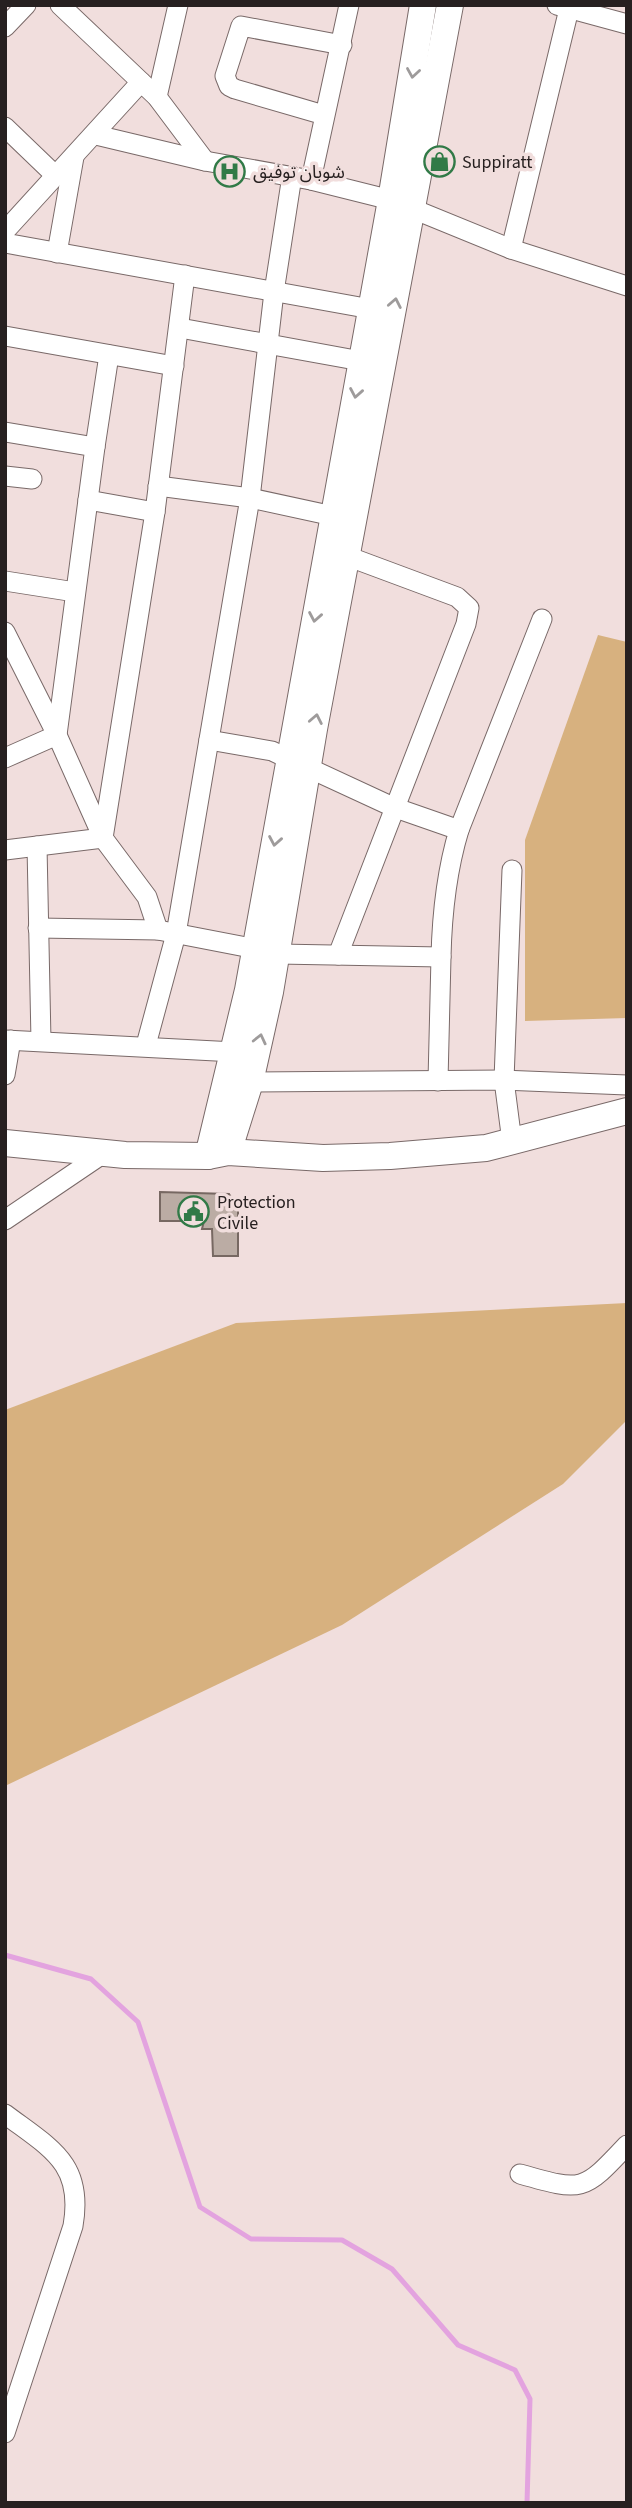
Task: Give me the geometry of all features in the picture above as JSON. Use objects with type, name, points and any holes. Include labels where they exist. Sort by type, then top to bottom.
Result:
[{"type":"main road","points":[[218,1154],[250,1082],[259,991],[298,763],[402,205],[450,5]]},
{"type":"main road","points":[[344,518],[362,361],[371,309],[402,205],[420,6]]},
{"type":"main road","points":[[218,1154],[235,1052],[259,991]]},
{"type":"main road","points":[[7,1146],[104,1153],[323,1158],[390,1156],[451,1152],[512,1142],[566,1125],[627,1111]]},
{"type":"street","points":[[5,27],[26,5]]},
{"type":"street","points":[[60,5],[158,97],[205,161]]},
{"type":"street","points":[[158,97],[178,5]]},
{"type":"street","points":[[146,1045],[167,932],[209,740],[250,498],[274,292],[302,178],[324,115],[349,5]]},
{"type":"street","points":[[511,249],[563,7],[627,24]]},
{"type":"street","points":[[324,115],[235,89],[229,86],[225,76],[241,26],[342,45]]},
{"type":"street","points":[[5,231],[96,135],[141,82]]},
{"type":"street","points":[[5,127],[56,176]]},
{"type":"street","points":[[96,135],[205,161],[302,178],[402,205],[511,249],[627,286]]},
{"type":"street","points":[[57,253],[75,155]]},
{"type":"street","points":[[5,243],[371,309]]},
{"type":"street","points":[[103,838],[155,512],[185,275]]},
{"type":"street","points":[[180,328],[362,361]]},
{"type":"street","points":[[5,337],[174,366]]},
{"type":"street","points":[[57,735],[109,355]]},
{"type":"street","points":[[5,432],[95,447]]},
{"type":"street","points":[[5,476],[32,478]]},
{"type":"street","points":[[158,486],[250,498],[344,518]]},
{"type":"street","points":[[88,500],[155,512]]},
{"type":"street","points":[[337,553],[457,597],[469,608],[463,633],[393,807],[338,955]]},
{"type":"street","points":[[5,581],[75,592]]},
{"type":"street","points":[[438,1081],[442,908],[448,868],[459,831],[542,619]]},
{"type":"street","points":[[5,632],[11,659],[57,735],[103,838],[147,897],[167,932]]},
{"type":"street","points":[[5,758],[57,735]]},
{"type":"street","points":[[209,740],[255,746],[393,807],[459,831]]},
{"type":"street","points":[[5,850],[103,838]]},
{"type":"street","points":[[37,846],[41,1041]]},
{"type":"street","points":[[512,870],[504,1080],[512,1142]]},
{"type":"street","points":[[38,928],[167,932],[267,952],[440,957]]},
{"type":"street","points":[[5,1075],[8,1040],[146,1045],[235,1052]]},
{"type":"street","points":[[250,1082],[504,1080],[627,1085]]},
{"type":"street","points":[[5,1220],[104,1153]]},
{"type":"street","points":[[5,2114],[44,2143],[62,2162],[71,2174],[77,2204],[73,2226],[5,2433]]},
{"type":"street","points":[[520,2174],[549,2183],[585,2184],[599,2175],[627,2145]]},
{"type":"shaded area","points":[[598,635],[627,642],[627,1018],[525,1021],[525,840]]},
{"type":"shaded area","points":[[627,1303],[627,1420],[563,1484],[342,1625],[5,1786],[5,1410],[236,1323]]},
{"type":"building","points":[[160,1192],[229,1194],[238,1209],[238,1256],[213,1256],[212,1229],[202,1229],[204,1221],[160,1221]]},
{"type":"waterway","points":[[5,1955],[91,1979],[138,2022],[200,2207],[251,2239],[342,2240],[392,2269],[458,2345],[515,2370],[530,2399],[527,2503]]},
{"type":"place","name":"Suppiratt","points":[[439,162]]},
{"type":"place","name":"شوبان توفيق","points":[[230,172]]},
{"type":"place","name":"Protection Civile","points":[[194,1212]]}]
